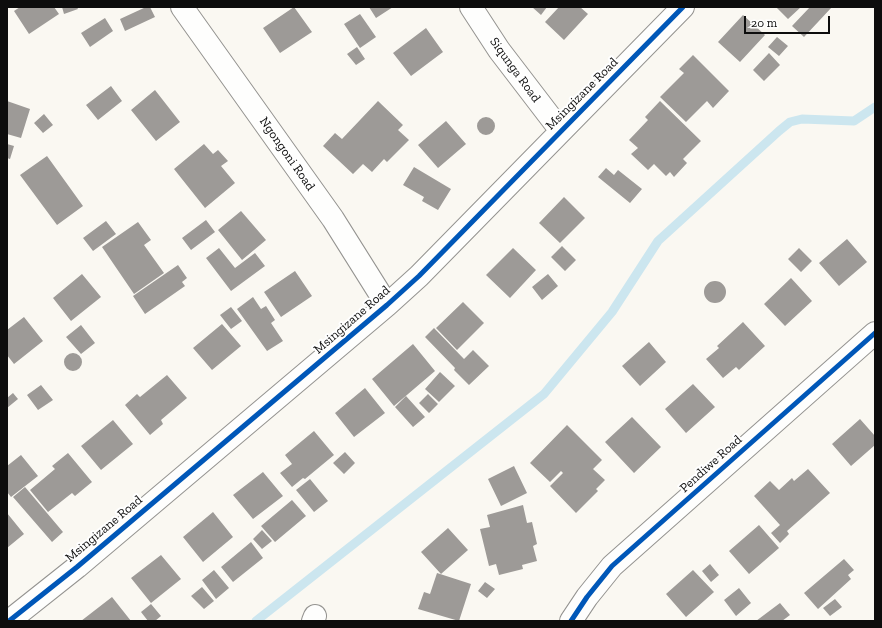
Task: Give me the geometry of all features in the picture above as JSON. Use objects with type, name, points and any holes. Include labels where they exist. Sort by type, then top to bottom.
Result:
[{"type":"street","name":"Ngongoni Road","points":[[182,7],[332,218],[387,305]]},
{"type":"street","name":"Siqunga Road","points":[[471,7],[499,50],[561,131]]},
{"type":"street","name":"Msingizane Road","points":[[9,621],[77,567],[387,305],[419,276],[683,7]]},
{"type":"street","name":"Pendiwe Road","points":[[571,621],[587,597],[612,566],[875,333]]},
{"type":"building","points":[[20,7],[54,7],[59,14],[29,34],[14,11]]},
{"type":"building","points":[[62,7],[77,7],[78,9],[64,14]]},
{"type":"building","points":[[146,7],[150,7],[155,17],[125,31],[120,19]]},
{"type":"building","points":[[294,7],[312,32],[280,53],[263,28]]},
{"type":"building","points":[[369,7],[393,7],[376,18]]},
{"type":"building","points":[[532,7],[547,7],[541,15]]},
{"type":"building","points":[[559,7],[580,7],[588,14],[564,40],[545,22]]},
{"type":"building","points":[[776,7],[801,7],[788,19]]},
{"type":"building","points":[[810,7],[832,7],[804,37],[792,26]]},
{"type":"building","points":[[360,14],[376,37],[360,48],[344,24]]},
{"type":"building","points":[[743,15],[765,35],[740,62],[718,42]]},
{"type":"building","points":[[105,18],[113,31],[90,47],[81,33]]},
{"type":"building","points":[[426,28],[443,52],[411,76],[393,53]]},
{"type":"building","points":[[777,37],[788,46],[779,56],[768,47]]},
{"type":"building","points":[[357,47],[365,59],[356,65],[347,54]]},
{"type":"building","points":[[769,53],[780,65],[764,81],[753,70]]},
{"type":"building","points":[[693,55],[729,91],[713,108],[707,101],[686,122],[660,97],[684,73],[679,69]]},
{"type":"building","points":[[111,86],[122,101],[98,120],[86,105]]},
{"type":"building","points":[[155,90],[180,122],[156,141],[131,110]]},
{"type":"building","points":[[7,101],[30,109],[21,138],[7,134]]},
{"type":"building","points":[[378,101],[403,125],[398,130],[409,140],[387,162],[384,159],[372,172],[363,164],[353,174],[323,146],[335,133],[342,139]]},
{"type":"building","points":[[660,101],[701,141],[683,159],[687,163],[674,177],[670,172],[666,176],[654,164],[648,170],[631,154],[638,148],[629,140],[648,120],[645,117]]},
{"type":"building","points":[[44,114],[53,125],[43,133],[34,123]]},
{"type":"building","points":[[486,117],[492,120],[495,126],[492,132],[486,135],[480,132],[477,126],[480,120]]},
{"type":"building","points":[[446,121],[466,144],[438,168],[418,145]]},
{"type":"building","points":[[7,144],[14,146],[10,159],[7,158]]},
{"type":"building","points":[[204,144],[213,154],[218,150],[228,161],[221,166],[235,183],[205,208],[174,169]]},
{"type":"building","points":[[47,156],[83,206],[57,225],[20,175]]},
{"type":"building","points":[[414,167],[451,189],[438,210],[422,201],[424,197],[403,185]]},
{"type":"building","points":[[606,168],[614,175],[618,170],[642,189],[630,203],[598,177]]},
{"type":"building","points":[[564,197],[585,218],[560,243],[539,223]]},
{"type":"building","points":[[241,211],[266,240],[242,260],[218,230]]},
{"type":"building","points":[[206,220],[215,232],[191,250],[182,238]]},
{"type":"building","points":[[106,221],[116,234],[93,251],[83,238]]},
{"type":"building","points":[[138,222],[151,240],[144,245],[164,273],[134,294],[102,247]]},
{"type":"building","points":[[847,239],[867,262],[839,286],[819,263]]},
{"type":"building","points":[[562,246],[576,260],[565,271],[551,257]]},
{"type":"building","points":[[219,248],[235,268],[255,253],[265,266],[231,291],[206,258]]},
{"type":"building","points":[[513,248],[536,270],[510,298],[486,275]]},
{"type":"building","points":[[799,248],[812,261],[801,272],[788,259]]},
{"type":"building","points":[[178,265],[187,278],[182,282],[185,286],[145,314],[133,296]]},
{"type":"building","points":[[295,271],[312,296],[281,317],[264,292]]},
{"type":"building","points":[[82,274],[101,297],[71,321],[53,298]]},
{"type":"building","points":[[548,274],[558,286],[542,300],[532,287]]},
{"type":"building","points":[[791,278],[812,301],[785,326],[764,304]]},
{"type":"building","points":[[715,281],[719,282],[725,288],[725,296],[719,302],[715,303],[711,302],[705,296],[704,292],[705,288],[711,282]]},
{"type":"building","points":[[253,297],[261,309],[266,306],[275,320],[271,323],[283,341],[267,351],[237,309]]},
{"type":"building","points":[[463,302],[484,323],[457,350],[436,328]]},
{"type":"building","points":[[231,307],[242,321],[231,329],[220,315]]},
{"type":"building","points":[[24,317],[43,341],[14,364],[7,355],[7,330]]},
{"type":"building","points":[[743,322],[765,346],[739,370],[736,367],[723,378],[706,359],[719,348],[717,346]]},
{"type":"building","points":[[222,324],[241,346],[212,370],[193,348]]},
{"type":"building","points":[[81,325],[95,343],[81,354],[66,337]]},
{"type":"building","points":[[434,328],[464,359],[473,350],[489,366],[469,385],[425,337]]},
{"type":"building","points":[[649,342],[666,362],[640,386],[622,366]]},
{"type":"building","points":[[413,344],[435,371],[394,406],[372,379]]},
{"type":"building","points":[[73,353],[79,356],[82,362],[79,368],[73,371],[67,368],[64,362],[67,356]]},
{"type":"building","points":[[440,372],[455,386],[439,402],[425,389]]},
{"type":"building","points":[[167,375],[187,398],[161,420],[163,424],[150,435],[125,405],[137,394],[140,397]]},
{"type":"building","points":[[693,384],[715,407],[686,433],[665,409]]},
{"type":"building","points":[[41,385],[53,400],[38,410],[27,395]]},
{"type":"building","points":[[365,388],[385,413],[354,437],[335,413]]},
{"type":"building","points":[[13,393],[18,399],[7,408],[7,398]]},
{"type":"building","points":[[428,394],[438,404],[429,413],[419,403]]},
{"type":"building","points":[[406,396],[425,417],[413,427],[395,407]]},
{"type":"building","points":[[632,417],[661,447],[634,473],[605,442]]},
{"type":"building","points":[[860,419],[875,436],[875,445],[851,466],[832,444]]},
{"type":"building","points":[[113,420],[133,444],[101,470],[81,446]]},
{"type":"building","points":[[567,425],[602,460],[593,469],[605,480],[596,489],[598,491],[576,513],[550,486],[563,473],[561,471],[550,482],[530,463]]},
{"type":"building","points":[[314,431],[334,455],[305,479],[303,478],[292,487],[280,473],[292,464],[285,455]]},
{"type":"building","points":[[345,452],[355,463],[344,474],[333,463]]},
{"type":"building","points":[[68,453],[92,482],[75,496],[72,493],[48,512],[30,490],[55,469],[52,466]]},
{"type":"building","points":[[21,455],[38,476],[11,497],[7,492],[7,466]]},
{"type":"building","points":[[514,466],[527,493],[501,506],[488,479]]},
{"type":"building","points":[[808,469],[830,493],[787,531],[789,534],[780,543],[771,533],[780,525],[754,496],[770,481],[779,490],[792,478],[794,481]]},
{"type":"building","points":[[263,472],[283,496],[253,519],[233,495]]},
{"type":"building","points":[[310,479],[328,501],[314,512],[296,490]]},
{"type":"building","points":[[25,487],[63,532],[52,542],[13,497]]},
{"type":"building","points":[[292,500],[306,516],[275,542],[261,526]]},
{"type":"building","points":[[523,505],[527,523],[532,522],[537,544],[533,546],[537,561],[522,565],[523,569],[499,575],[496,564],[489,566],[480,529],[490,527],[487,515]]},
{"type":"building","points":[[213,512],[233,537],[203,562],[183,537]]},
{"type":"building","points":[[7,513],[24,534],[7,548]]},
{"type":"building","points":[[759,525],[779,548],[749,574],[729,551]]},
{"type":"building","points":[[448,528],[468,550],[441,574],[421,552]]},
{"type":"building","points":[[262,530],[272,541],[262,549],[253,539]]},
{"type":"building","points":[[251,542],[263,558],[233,582],[221,567]]},
{"type":"building","points":[[161,555],[181,579],[151,603],[131,578]]},
{"type":"building","points":[[844,559],[854,570],[848,575],[851,579],[818,609],[804,593]]},
{"type":"building","points":[[710,564],[719,575],[711,582],[702,571]]},
{"type":"building","points":[[214,570],[229,588],[216,599],[202,580]]},
{"type":"building","points":[[693,570],[714,592],[686,617],[666,594]]},
{"type":"building","points":[[437,573],[471,584],[459,621],[418,609],[424,592],[430,594]]},
{"type":"building","points":[[485,582],[495,589],[487,598],[478,591]]},
{"type":"building","points":[[202,587],[214,601],[204,609],[191,596]]},
{"type":"building","points":[[739,588],[751,603],[736,616],[724,600]]},
{"type":"building","points":[[112,597],[131,621],[81,621]]},
{"type":"building","points":[[835,599],[842,607],[830,616],[823,608]]},
{"type":"building","points":[[780,603],[790,615],[782,621],[756,621]]},
{"type":"building","points":[[151,604],[161,616],[155,621],[148,621],[141,612]]},
{"type":"waterway","points":[[256,621],[544,394],[612,312],[658,241],[779,131],[790,122],[802,119],[854,121],[875,107]]},
{"type":"cycle path","points":[[9,621],[77,567],[387,305],[419,276],[683,7]]},
{"type":"cycle path","points":[[571,621],[587,597],[612,566],[875,333]]}]
